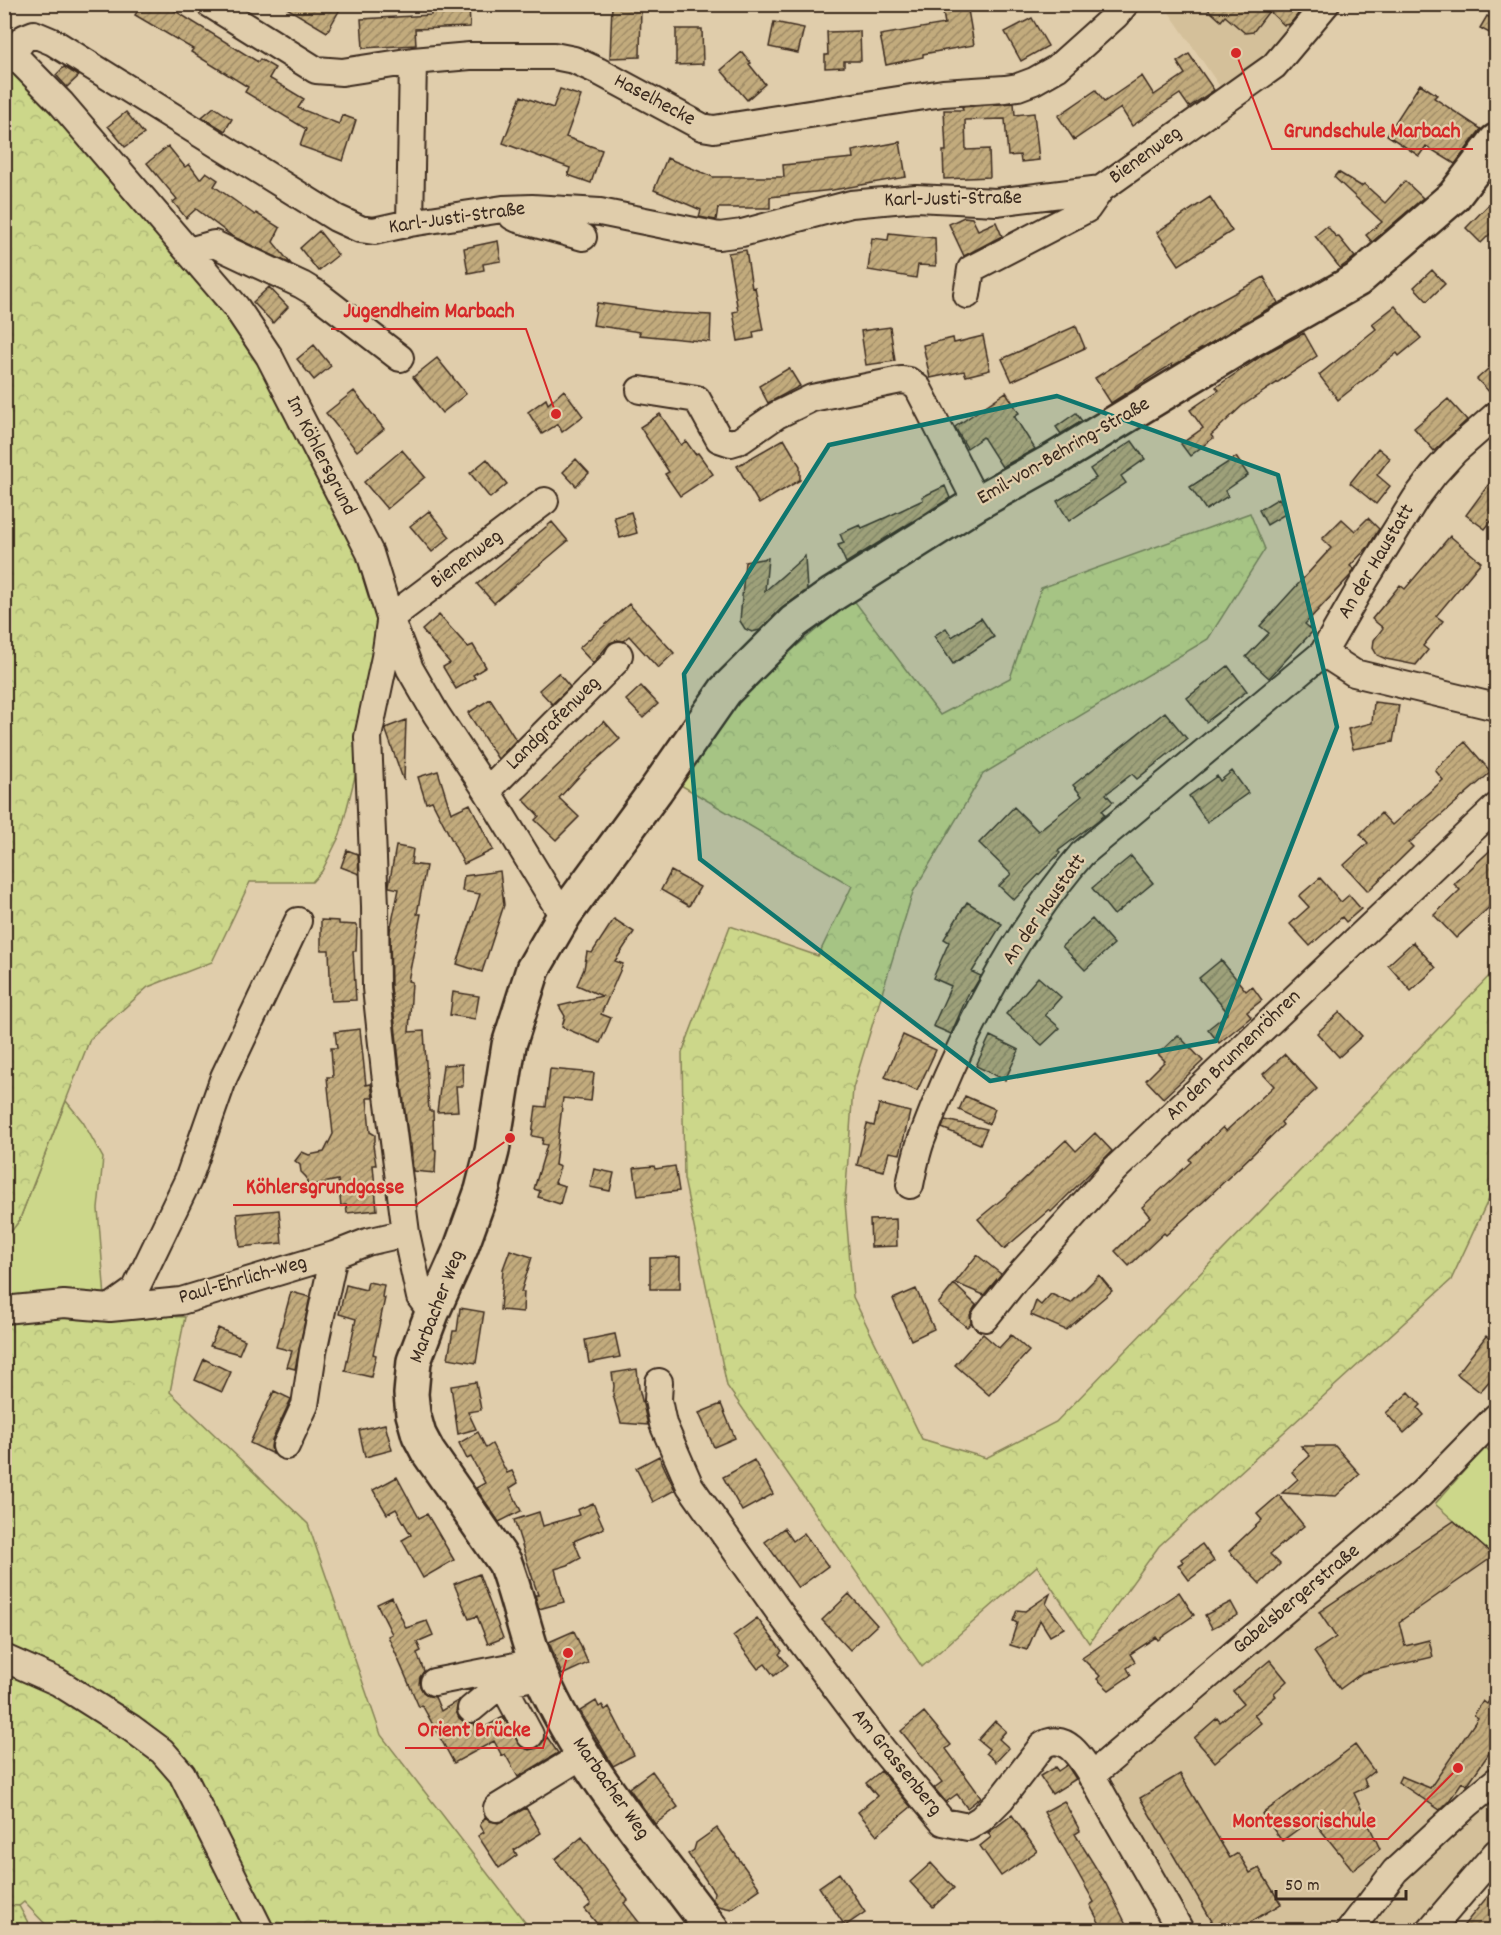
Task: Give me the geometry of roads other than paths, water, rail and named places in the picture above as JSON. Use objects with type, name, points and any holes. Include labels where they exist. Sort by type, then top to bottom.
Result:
[{"type":"main road","name":"Emil-von-Behring-Straße","points":[[656,790],[725,691],[794,622],[833,594],[977,503],[1052,462],[1248,342],[1357,280],[1454,196],[1497,141]]},
{"type":"main road","name":"Marbacher Weg","points":[[656,790],[565,914],[533,969],[509,1045],[492,1151],[482,1190],[461,1248],[418,1347],[412,1372],[411,1394],[413,1414],[419,1435],[428,1452],[505,1563],[539,1669],[583,1755],[712,1930]]},
{"type":"street","name":"Haselhecke","points":[[210,4],[316,70],[342,72],[413,61],[470,56],[554,56],[574,60],[598,71],[702,127],[726,128],[943,93],[1005,90],[1018,87],[1057,68],[1116,15],[1125,4]]},
{"type":"street","name":"Bienenweg","points":[[967,295],[971,269],[1087,209],[1101,189],[1274,66],[1326,4]]},
{"type":"street","name":"Karl-Justi-Straße","points":[[9,49],[34,33],[53,42],[336,218],[360,229],[374,231],[410,223],[532,208],[600,212],[719,236],[762,228],[851,204],[916,198],[996,202],[1101,189]]},
{"type":"street","name":"Im Köhlersgrund","points":[[9,49],[61,103],[189,251],[236,307],[269,356],[370,553],[390,618],[410,669],[558,908],[565,914]]},
{"type":"street","points":[[410,223],[413,61]]},
{"type":"street","points":[[503,210],[518,219],[583,237]]},
{"type":"street","points":[[189,251],[214,244],[302,285],[400,358]]},
{"type":"street","points":[[640,390],[697,399],[719,439],[731,443],[741,440],[777,415],[812,398],[901,380],[909,381],[918,388],[977,503]]},
{"type":"street","name":"An der Haustatt","points":[[910,1185],[920,1143],[952,1068],[988,993],[1030,924],[1069,869],[1082,854],[1323,653],[1416,498],[1455,451],[1497,415]]},
{"type":"street","name":"Bienenweg","points":[[390,618],[545,501]]},
{"type":"street","points":[[390,618],[385,657],[368,737],[376,988],[406,1233],[420,1297],[432,1313]]},
{"type":"street","points":[[1323,653],[1354,673],[1497,707]]},
{"type":"street","name":"Landgrafenweg","points":[[486,792],[616,661],[619,655]]},
{"type":"street","name":"An den Brunnenröhren","points":[[985,1318],[1016,1279],[1115,1169],[1497,807]]},
{"type":"street","points":[[110,1308],[135,1290],[188,1179],[224,1077],[298,921]]},
{"type":"street","name":"Paul-Ehrlich-Weg","points":[[4,1310],[64,1304],[110,1308],[181,1301],[334,1255],[367,1242],[406,1233]]},
{"type":"street","points":[[286,1446],[305,1405],[313,1352],[334,1255]]},
{"type":"street","name":"Am Grassenberg","points":[[659,1382],[658,1400],[663,1424],[690,1485],[882,1749],[943,1822],[968,1827],[981,1820],[1001,1799],[1032,1757],[1047,1742],[1056,1741],[1072,1749],[1091,1776],[1179,1930]]},
{"type":"street","name":"Gabelsbergerstraße","points":[[1091,1776],[1421,1494],[1497,1417]]},
{"type":"street","points":[[4,1658],[58,1682],[131,1728],[162,1751],[182,1774],[260,1930]]},
{"type":"street","points":[[434,1682],[539,1669]]},
{"type":"street","points":[[471,1710],[502,1683],[539,1669]]},
{"type":"street","points":[[502,1683],[530,1734]]},
{"type":"street","points":[[497,1808],[583,1755]]},
{"type":"street","points":[[1350,1930],[1395,1871],[1468,1804],[1497,1781]]},
{"type":"street","points":[[1430,1930],[1497,1853]]},
{"type":"place","name":"Grundschule Marbach","points":[[1236,53]]},
{"type":"place","name":"Jugendheim Marbach","points":[[556,414]]},
{"type":"place","name":"Köhlersgrundgasse","points":[[510,1138]]},
{"type":"place","name":"Orient Brücke","points":[[568,1653]]},
{"type":"place","name":"Montessorischule","points":[[1458,1768]]}]
